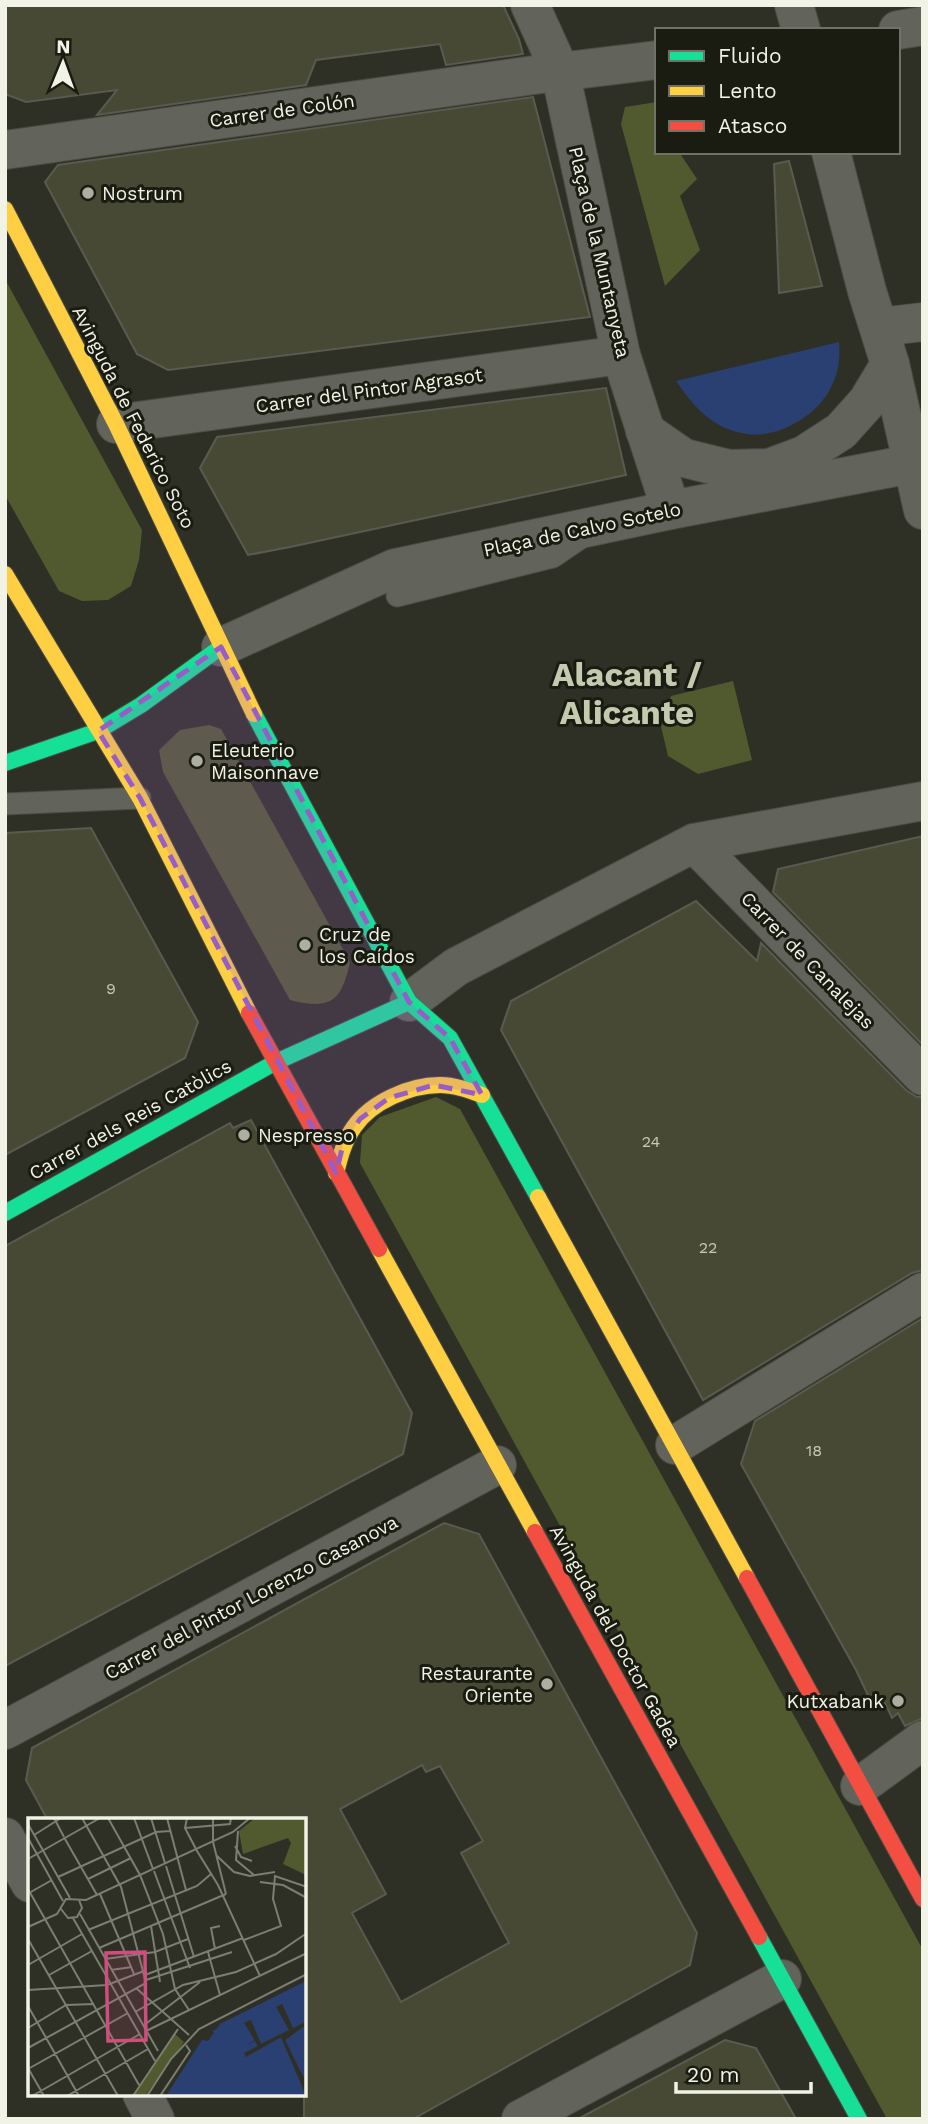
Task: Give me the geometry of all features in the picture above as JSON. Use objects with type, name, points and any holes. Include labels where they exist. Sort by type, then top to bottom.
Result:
[{"type":"street","name":"Plaça de la Muntanyeta","points":[[530,5],[559,71],[621,355],[671,510]]},
{"type":"street","points":[[794,5],[800,28]]},
{"type":"street","points":[[900,30],[923,26]]},
{"type":"street","points":[[559,71],[655,60]]},
{"type":"street","name":"Carrer de Colón","points":[[5,150],[559,71]]},
{"type":"street","points":[[832,154],[867,291],[890,364],[923,510]]},
{"type":"street","name":"Avinguda de Federico Soto","points":[[5,209],[116,424],[194,584],[220,647]]},
{"type":"street","points":[[879,327],[923,323]]},
{"type":"street","name":"Carrer del Pintor Agrasot","points":[[116,424],[621,355]]},
{"type":"street","points":[[645,431],[684,458],[729,469],[769,468],[804,455],[841,431],[867,402],[890,364]]},
{"type":"street","name":"Plaça de Calvo Sotelo","points":[[5,763],[97,731],[141,705],[220,647],[395,568],[671,510],[911,464]]},
{"type":"street","points":[[5,574],[97,731],[140,798],[276,1062],[409,1002],[456,967],[694,843],[920,798]]},
{"type":"street","points":[[220,647],[257,721],[409,1002],[450,1038],[923,1899]]},
{"type":"street","name":"Carrer de Canalejas","points":[[694,843],[923,1076]]},
{"type":"street","name":"Avinguda del Doctor Gadea","points":[[276,1062],[859,2119]]},
{"type":"street","name":"Carrer dels Reis Catòlics","points":[[5,1213],[276,1062]]},
{"type":"street","points":[[337,1173],[343,1145],[360,1119],[389,1098],[434,1085],[457,1087],[482,1095]]},
{"type":"street","points":[[675,1446],[923,1292]]},
{"type":"street","name":"Carrer del Pintor Lorenzo Casanova","points":[[5,1730],[497,1465]]},
{"type":"street","points":[[860,1786],[923,1740]]},
{"type":"street","points":[[5,1837],[28,1879]]},
{"type":"street","points":[[521,2119],[782,1979]]},
{"type":"street","points":[[143,2096],[155,2119]]},
{"type":"lane","points":[[397,596],[553,557],[600,525]]},
{"type":"lane","points":[[5,804],[140,798]]},
{"type":"highlighted area","points":[[221,647],[409,1002],[450,1038],[482,1095],[434,1085],[389,1098],[360,1119],[343,1145],[336,1173],[140,798],[98,731]]},
{"type":"green space","points":[[655,102],[655,154],[680,154],[697,179],[680,196],[700,250],[665,286],[621,124],[625,107]]},
{"type":"green space","points":[[5,279],[142,530],[139,560],[131,586],[108,600],[82,601],[59,591],[5,495]]},
{"type":"green space","points":[[733,681],[752,760],[698,774],[668,756],[660,722],[671,696]]},
{"type":"green space","points":[[209,725],[221,729],[350,962],[343,986],[332,1000],[315,1004],[290,1000],[163,772],[159,750],[180,730]]},
{"type":"green space","points":[[436,1097],[460,1109],[923,1950],[923,2119],[887,2119],[360,1163],[362,1135],[380,1117]]},
{"type":"water","points":[[839,342],[838,369],[826,396],[807,416],[782,430],[755,435],[721,426],[703,414],[676,381]]},
{"type":"building","points":[[5,5],[503,5],[523,54],[446,65],[440,44],[316,60],[306,85],[97,115],[117,90],[26,102],[5,94]]},
{"type":"building","points":[[533,97],[590,317],[168,370],[137,354],[45,182],[58,165]]},
{"type":"building","points":[[789,161],[822,286],[779,293],[774,164]]},
{"type":"building","points":[[606,388],[626,475],[290,547],[248,555],[200,468],[217,437]]},
{"type":"building","points":[[91,828],[198,1022],[185,1058],[5,1155],[5,833]]},
{"type":"building","points":[[923,836],[923,1045],[773,892],[778,869]]},
{"type":"building","points":[[696,901],[757,961],[761,943],[907,1091],[917,1097],[923,1097],[923,1270],[912,1273],[703,1400],[501,1030],[511,1001]]},
{"type":"building","points":[[251,1120],[412,1413],[403,1454],[5,1666],[5,1246],[230,1123],[233,1128]]},
{"type":"building","points":[[923,1318],[923,1718],[905,1726],[898,1713],[892,1718],[885,1703],[874,1708],[856,1670],[741,1464],[755,1421]]},
{"type":"building","points":[[444,1523],[479,1534],[697,1933],[690,1965],[413,2119],[304,2119],[306,1818],[46,1818],[26,1780],[32,1748]],"holes":[[[422,1765],[426,1772],[440,1766],[483,1841],[461,1853],[509,1943],[401,2002],[352,1913],[386,1894],[340,1809]]]},
{"type":"building","points":[[725,2040],[756,2048],[796,2119],[578,2119]]},
{"type":"traffic: fast","points":[[5,763],[98,731],[141,705],[221,647]]},
{"type":"traffic: fast","points":[[254,714],[409,1002],[450,1038],[538,1197]]},
{"type":"traffic: fast","points":[[5,1213],[276,1062],[409,1002]]},
{"type":"traffic: fast","points":[[759,1937],[859,2119]]},
{"type":"traffic: slow","points":[[5,209],[116,424],[254,714]]},
{"type":"traffic: slow","points":[[5,574],[140,798],[249,1013]]},
{"type":"traffic: slow","points":[[336,1173],[345,1143],[354,1127],[370,1110],[392,1097],[416,1088],[440,1085],[482,1095]]},
{"type":"traffic: slow","points":[[538,1197],[747,1578]]},
{"type":"traffic: slow","points":[[379,1249],[535,1532]]},
{"type":"traffic: jam","points":[[249,1013],[379,1249]]},
{"type":"traffic: jam","points":[[535,1532],[759,1937]]},
{"type":"traffic: jam","points":[[747,1578],[923,1899]]},
{"type":"place","name":"Nostrum","points":[[88,193]]},
{"type":"place","name":"Eleuterio Maisonnave","points":[[197,761]]},
{"type":"place","name":"Cruz de los Caídos","points":[[305,945]]},
{"type":"place","name":"Nespresso","points":[[244,1135]]},
{"type":"place","name":"Restaurante Oriente","points":[[547,1684]]},
{"type":"place","name":"Kutxabank","points":[[898,1701]]},
{"type":"district","name":"Alacant / Alicante","points":[[627,693]]}]
